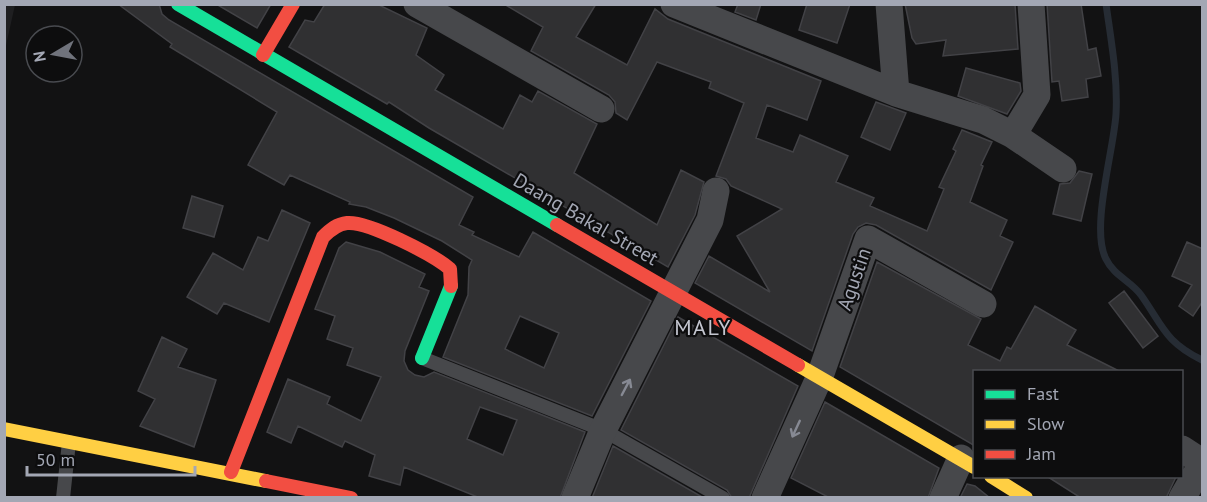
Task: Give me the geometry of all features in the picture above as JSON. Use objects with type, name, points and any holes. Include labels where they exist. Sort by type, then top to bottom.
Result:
[{"type":"street","name":"Daang Bakal Street","points":[[178,4],[968,463]]},
{"type":"street","points":[[263,55],[293,4]]},
{"type":"street","points":[[417,4],[601,109]]},
{"type":"street","points":[[674,4],[896,93],[983,120],[1013,135],[1063,169]]},
{"type":"street","points":[[889,4],[896,93]]},
{"type":"street","points":[[1013,135],[1036,95],[1031,4]]},
{"type":"street","points":[[575,498],[603,430],[710,220],[716,191]]},
{"type":"street","points":[[231,472],[323,237],[334,226],[352,222],[437,257],[450,268],[451,288],[422,358]]},
{"type":"street","name":"Agustin","points":[[820,376],[868,239],[983,304]]},
{"type":"street","points":[[765,498],[820,376]]},
{"type":"street","points":[[4,429],[231,472],[351,498]]},
{"type":"street","points":[[1182,498],[1203,463],[1183,450]]},
{"type":"street","points":[[943,498],[968,463]]},
{"type":"street","points":[[993,478],[1026,498]]},
{"type":"lane","points":[[422,358],[603,430],[723,498]]},
{"type":"lane","points":[[63,498],[70,440]]},
{"type":"shaded area","points":[[4,5],[15,5],[5,50]]},
{"type":"building","points":[[118,4],[159,4],[162,14],[169,20],[473,197],[459,225],[474,232],[472,235],[519,257],[533,232],[651,301],[592,416],[443,357],[468,295],[469,267],[472,260],[442,241],[394,218],[366,207],[349,204],[350,202],[290,175],[284,185],[248,165],[277,112],[170,47],[172,44]],"holes":[[[520,316],[559,333],[544,368],[505,349]]]},
{"type":"building","points":[[216,4],[271,4],[257,28]]},
{"type":"building","points":[[325,4],[377,4],[427,28],[416,55],[444,75],[435,90],[503,129],[520,95],[532,102],[538,91],[597,124],[574,173],[657,225],[681,170],[704,182],[695,215],[668,267],[429,128],[389,102],[387,104],[289,47],[305,20],[314,22]]},
{"type":"building","points":[[504,4],[596,4],[576,37],[627,65],[655,9],[668,19],[821,81],[807,120],[767,105],[756,138],[793,152],[800,135],[848,156],[836,182],[874,198],[870,206],[927,231],[944,189],[939,187],[956,151],[953,149],[962,130],[992,142],[981,165],[983,166],[970,202],[1007,220],[1000,236],[1013,242],[991,290],[876,225],[866,223],[858,227],[853,234],[812,351],[695,283],[709,256],[770,292],[737,236],[782,209],[731,186],[726,179],[716,176],[744,103],[709,88],[711,82],[657,62],[627,120],[616,113],[615,102],[609,95],[531,51],[543,27]]},
{"type":"building","points":[[738,4],[761,4],[756,20],[735,12]]},
{"type":"building","points":[[807,4],[850,4],[837,43],[799,30]]},
{"type":"building","points":[[905,4],[1015,4],[1018,49],[943,56],[946,40],[916,44],[912,38]]},
{"type":"building","points":[[1047,4],[1081,4],[1088,50],[1096,48],[1101,76],[1086,79],[1088,97],[1062,101],[1059,81],[1052,82]]},
{"type":"building","points":[[966,68],[1020,83],[1021,91],[1007,114],[958,96]]},
{"type":"building","points":[[876,102],[906,113],[890,150],[861,137]]},
{"type":"building","points":[[1079,171],[1092,174],[1081,221],[1053,214],[1060,184],[1070,183]]},
{"type":"building","points":[[192,196],[223,206],[214,237],[183,228]]},
{"type":"building","points":[[282,210],[310,223],[269,322],[224,303],[217,314],[187,297],[213,253],[243,270],[258,237],[268,241]]},
{"type":"building","points":[[346,242],[380,252],[425,274],[419,287],[429,291],[405,351],[404,361],[408,370],[424,377],[434,372],[585,432],[560,498],[480,498],[404,467],[400,485],[369,476],[375,455],[345,441],[342,447],[298,426],[291,443],[267,432],[288,379],[330,397],[327,404],[361,421],[381,377],[347,365],[353,348],[327,339],[335,316],[315,309],[339,248]],"holes":[[[480,407],[517,420],[503,455],[467,439]]]},
{"type":"building","points":[[1187,242],[1203,249],[1203,301],[1193,316],[1179,306],[1192,285],[1172,276]]},
{"type":"building","points":[[877,262],[981,319],[968,345],[1000,361],[1007,347],[1011,349],[1035,306],[1076,330],[1067,345],[1117,370],[973,370],[973,445],[840,367]]},
{"type":"building","points":[[1124,291],[1158,336],[1143,348],[1109,303]]},
{"type":"building","points":[[678,317],[798,386],[749,498],[732,498],[727,490],[621,430]]},
{"type":"building","points":[[162,337],[187,349],[178,367],[216,380],[194,447],[140,426],[155,399],[138,391]]},
{"type":"building","points":[[825,402],[939,468],[928,498],[830,498],[791,478]]},
{"type":"building","points":[[613,446],[704,498],[592,498]]},
{"type":"building","points":[[1050,478],[1176,478],[1166,498],[1081,498]]},
{"type":"building","points":[[967,484],[975,486],[990,498],[960,498]]},
{"type":"waterway","points":[[1106,4],[1114,59],[1116,114],[1104,188],[1102,246],[1109,265],[1137,290],[1172,340],[1202,360]]},
{"type":"traffic: fast","points":[[178,4],[557,225]]},
{"type":"traffic: fast","points":[[422,358],[451,286]]},
{"type":"traffic: slow","points":[[798,365],[973,466]]},
{"type":"traffic: slow","points":[[4,429],[266,481]]},
{"type":"traffic: slow","points":[[994,478],[1026,498]]},
{"type":"traffic: jam","points":[[263,55],[293,4]]},
{"type":"traffic: jam","points":[[231,472],[323,237],[328,232],[347,223],[370,227],[385,233],[416,248],[450,269],[451,286]]},
{"type":"traffic: jam","points":[[557,225],[798,365]]},
{"type":"traffic: jam","points":[[266,481],[351,498]]},
{"type":"district","name":"MALY","points":[[703,327]]}]
